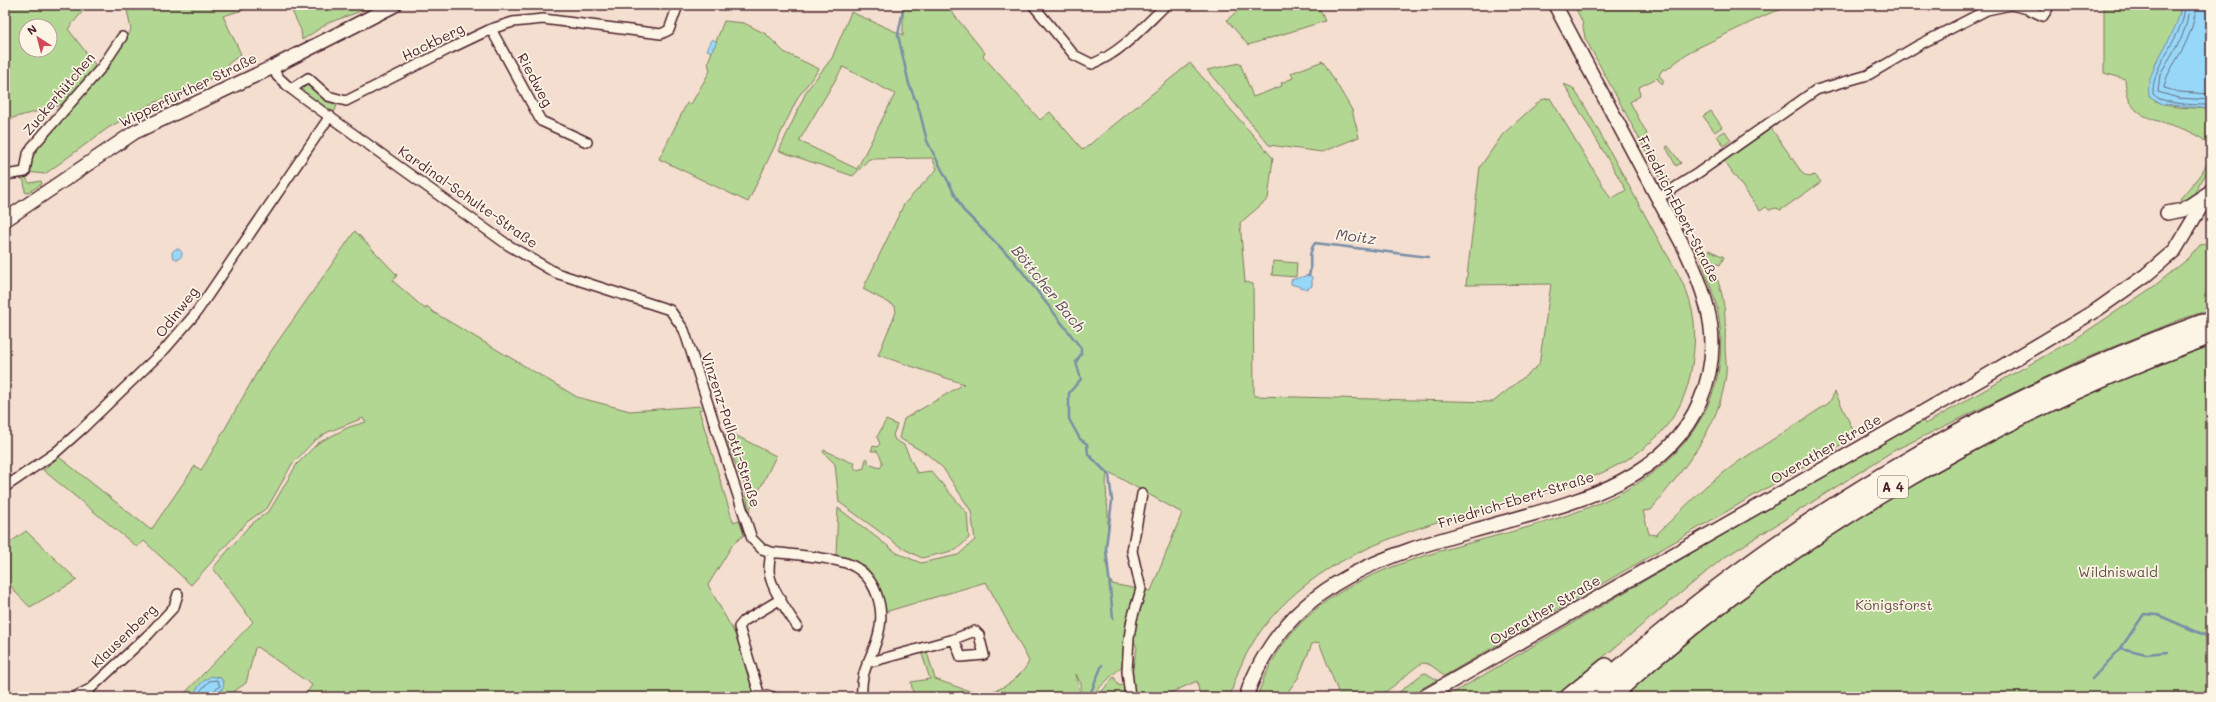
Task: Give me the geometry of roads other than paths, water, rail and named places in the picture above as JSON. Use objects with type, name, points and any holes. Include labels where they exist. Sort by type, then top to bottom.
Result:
[{"type":"highway","name":"A 4","points":[[1588,697],[1701,602],[1766,554],[1862,490],[1956,434],[2055,385],[2117,357],[2211,320]]},
{"type":"highway","name":"A 4","points":[[1610,697],[1709,614],[1800,548],[1884,492],[1965,446],[2030,412],[2121,371],[2211,336]]},
{"type":"highway","points":[[1569,697],[1706,589],[1766,554]]},
{"type":"main road","name":"Wipperfürther Straße","points":[[5,220],[135,132],[273,67],[395,5]]},
{"type":"main road","name":"Friedrich-Ebert-Straße","points":[[1246,697],[1260,660],[1281,630],[1301,609],[1336,583],[1368,566],[1414,548],[1565,504],[1606,489],[1645,468],[1669,447],[1682,434],[1697,408],[1712,364],[1712,323],[1697,275],[1555,5]]},
{"type":"main road","points":[[2167,213],[2183,210],[2210,191]]},
{"type":"main road","name":"Overather Straße","points":[[1424,697],[2092,313],[2136,283],[2175,250],[2190,228],[2210,191]]},
{"type":"street","name":"Hackberg","points":[[291,89],[308,78],[328,96],[346,101],[491,29],[513,22],[543,19],[661,34],[669,30],[678,5]]},
{"type":"street","points":[[1033,5],[1074,55],[1092,64],[1103,60],[1114,52],[1166,5]]},
{"type":"street","points":[[1657,199],[1698,173],[1816,90],[1868,75],[1919,45],[1987,10],[2011,5],[2028,9],[2043,16],[2050,5]]},
{"type":"street","name":"Riedweg","points":[[491,29],[541,121],[587,142]]},
{"type":"street","name":"Zuckerhütchen","points":[[5,175],[25,172],[28,154],[32,147],[102,67],[122,37]]},
{"type":"street","name":"Kardinal-Schulte-Straße","points":[[273,67],[277,76],[291,89],[508,245],[556,273],[670,310]]},
{"type":"street","name":"Odinweg","points":[[5,488],[55,453],[150,365],[182,331],[196,313],[330,116]]},
{"type":"street","name":"Vinzenz-Pallotti-Straße","points":[[670,310],[684,330],[749,533],[756,545],[771,552],[846,563],[868,578],[877,592],[881,614],[878,637],[863,672],[862,697]]},
{"type":"street","points":[[1130,697],[1127,671],[1129,638],[1132,619],[1141,589],[1132,551],[1142,494]]},
{"type":"street","points":[[771,552],[769,572],[781,599],[797,626]]},
{"type":"street","name":"Klausenberg","points":[[74,697],[89,693],[174,607],[178,594]]},
{"type":"street","points":[[772,697],[759,693],[739,627],[744,621],[781,599]]},
{"type":"street","points":[[867,663],[954,639]]},
{"type":"water","points":[[2181,5],[2211,5],[2211,109],[2162,104],[2149,96],[2151,75],[2174,29],[2179,17]]},
{"type":"water","points":[[712,39],[717,42],[711,52],[707,50]]},
{"type":"water","points":[[175,249],[179,249],[181,250],[181,258],[175,259],[172,256],[172,252]]},
{"type":"water","points":[[1309,275],[1312,277],[1312,286],[1307,289],[1291,284],[1291,280]]},
{"type":"water","points":[[211,676],[221,678],[224,684],[222,689],[215,695],[191,697],[201,683]]},
{"type":"waterway","name":"Böttcher Bach","points":[[904,5],[898,35],[909,84],[919,109],[927,141],[963,210],[1014,261],[1081,348],[1081,354],[1076,362],[1081,379],[1069,393],[1069,419],[1080,439],[1087,444],[1088,454],[1109,475],[1112,501],[1106,547],[1113,618]]},
{"type":"waterway","name":"Moitz","points":[[1309,275],[1310,256],[1312,247],[1315,243],[1428,257]]},
{"type":"waterway","points":[[2092,679],[2121,648],[2144,614],[2158,615],[2211,638]]},
{"type":"waterway","points":[[2121,648],[2146,654],[2168,652]]},
{"type":"waterway","name":"Böttcher Bach","points":[[1089,697],[1102,665]]},
{"type":"park label","name":"Wildniswald","points":[[2118,572]]},
{"type":"park label","name":"Königsforst","points":[[1894,605]]}]
